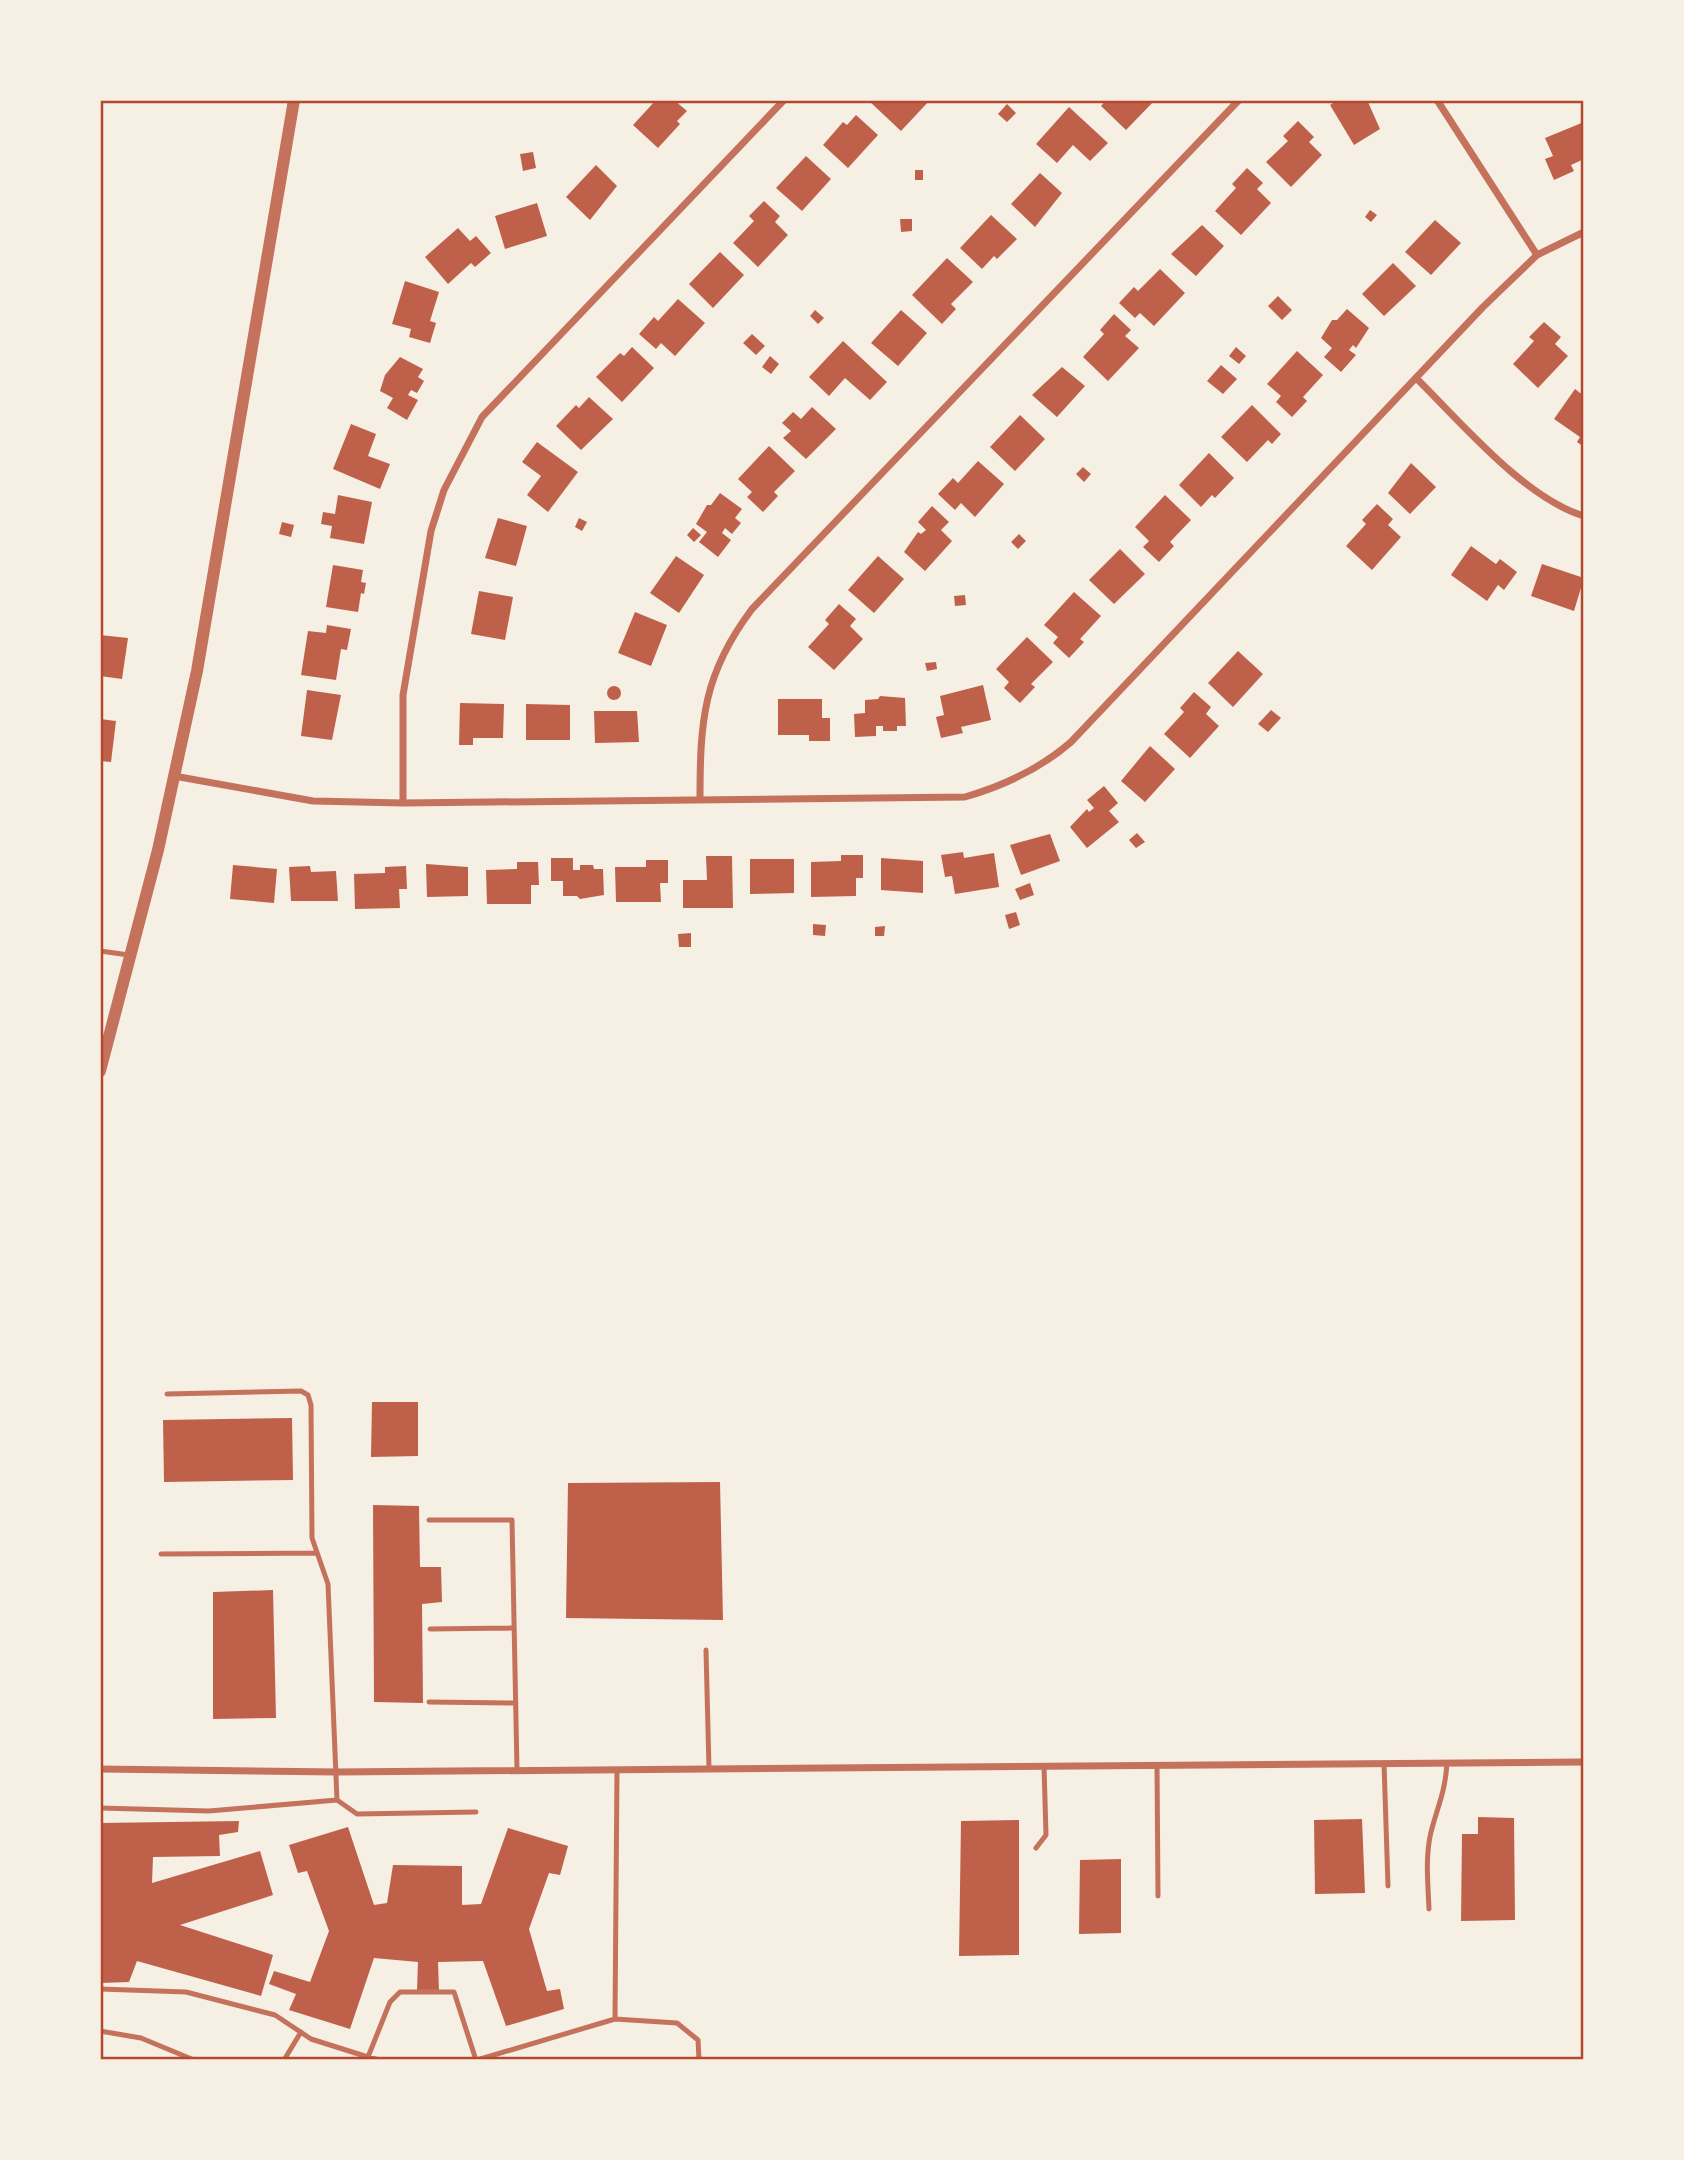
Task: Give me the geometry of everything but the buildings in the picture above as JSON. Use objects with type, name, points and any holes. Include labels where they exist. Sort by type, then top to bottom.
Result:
[{"type":"street","points":[[100,1071],[132,956],[197,671],[294,100]]},
{"type":"street","points":[[403,803],[404,695],[431,531],[444,491],[482,417],[784,100]]},
{"type":"street","points":[[700,800],[700,735],[708,692],[718,663],[752,609],[1239,100]]},
{"type":"street","points":[[1437,100],[1537,255]]},
{"type":"street","points":[[174,776],[313,801],[403,803],[965,797],[994,789],[1054,757],[1537,255],[1584,232]]},
{"type":"street","points":[[1416,378],[1524,483],[1548,500],[1584,516]]},
{"type":"street","points":[[100,1769],[337,1772],[1584,1762]]},
{"type":"lane","points":[[100,951],[132,956]]},
{"type":"lane","points":[[167,1394],[301,1391],[308,1395],[311,1405],[311,1516],[317,1553],[328,1584],[337,1800]]},
{"type":"lane","points":[[429,1520],[512,1520],[517,1770]]},
{"type":"lane","points":[[161,1554],[317,1553]]},
{"type":"lane","points":[[430,1629],[514,1628]]},
{"type":"lane","points":[[706,1650],[709,1769]]},
{"type":"lane","points":[[429,1702],[516,1703]]},
{"type":"lane","points":[[1384,1763],[1388,1886]]},
{"type":"lane","points":[[1429,1909],[1427,1854],[1431,1832],[1445,1794],[1447,1763]]},
{"type":"lane","points":[[1157,1765],[1158,1896]]},
{"type":"lane","points":[[1036,1848],[1046,1835],[1044,1766]]},
{"type":"lane","points":[[615,2019],[617,1770]]},
{"type":"lane","points":[[100,1808],[209,1811],[337,1800],[358,1814],[477,1812]]},
{"type":"lane","points":[[100,1989],[186,1992],[275,2015],[312,2039],[379,2060]]},
{"type":"lane","points":[[368,2057],[390,2002],[400,1992],[454,1992],[476,2060],[615,2019],[677,2023],[698,2040],[698,2060]]},
{"type":"lane","points":[[100,2031],[141,2038],[194,2060]]},
{"type":"lane","points":[[284,2060],[300,2032]]}]
